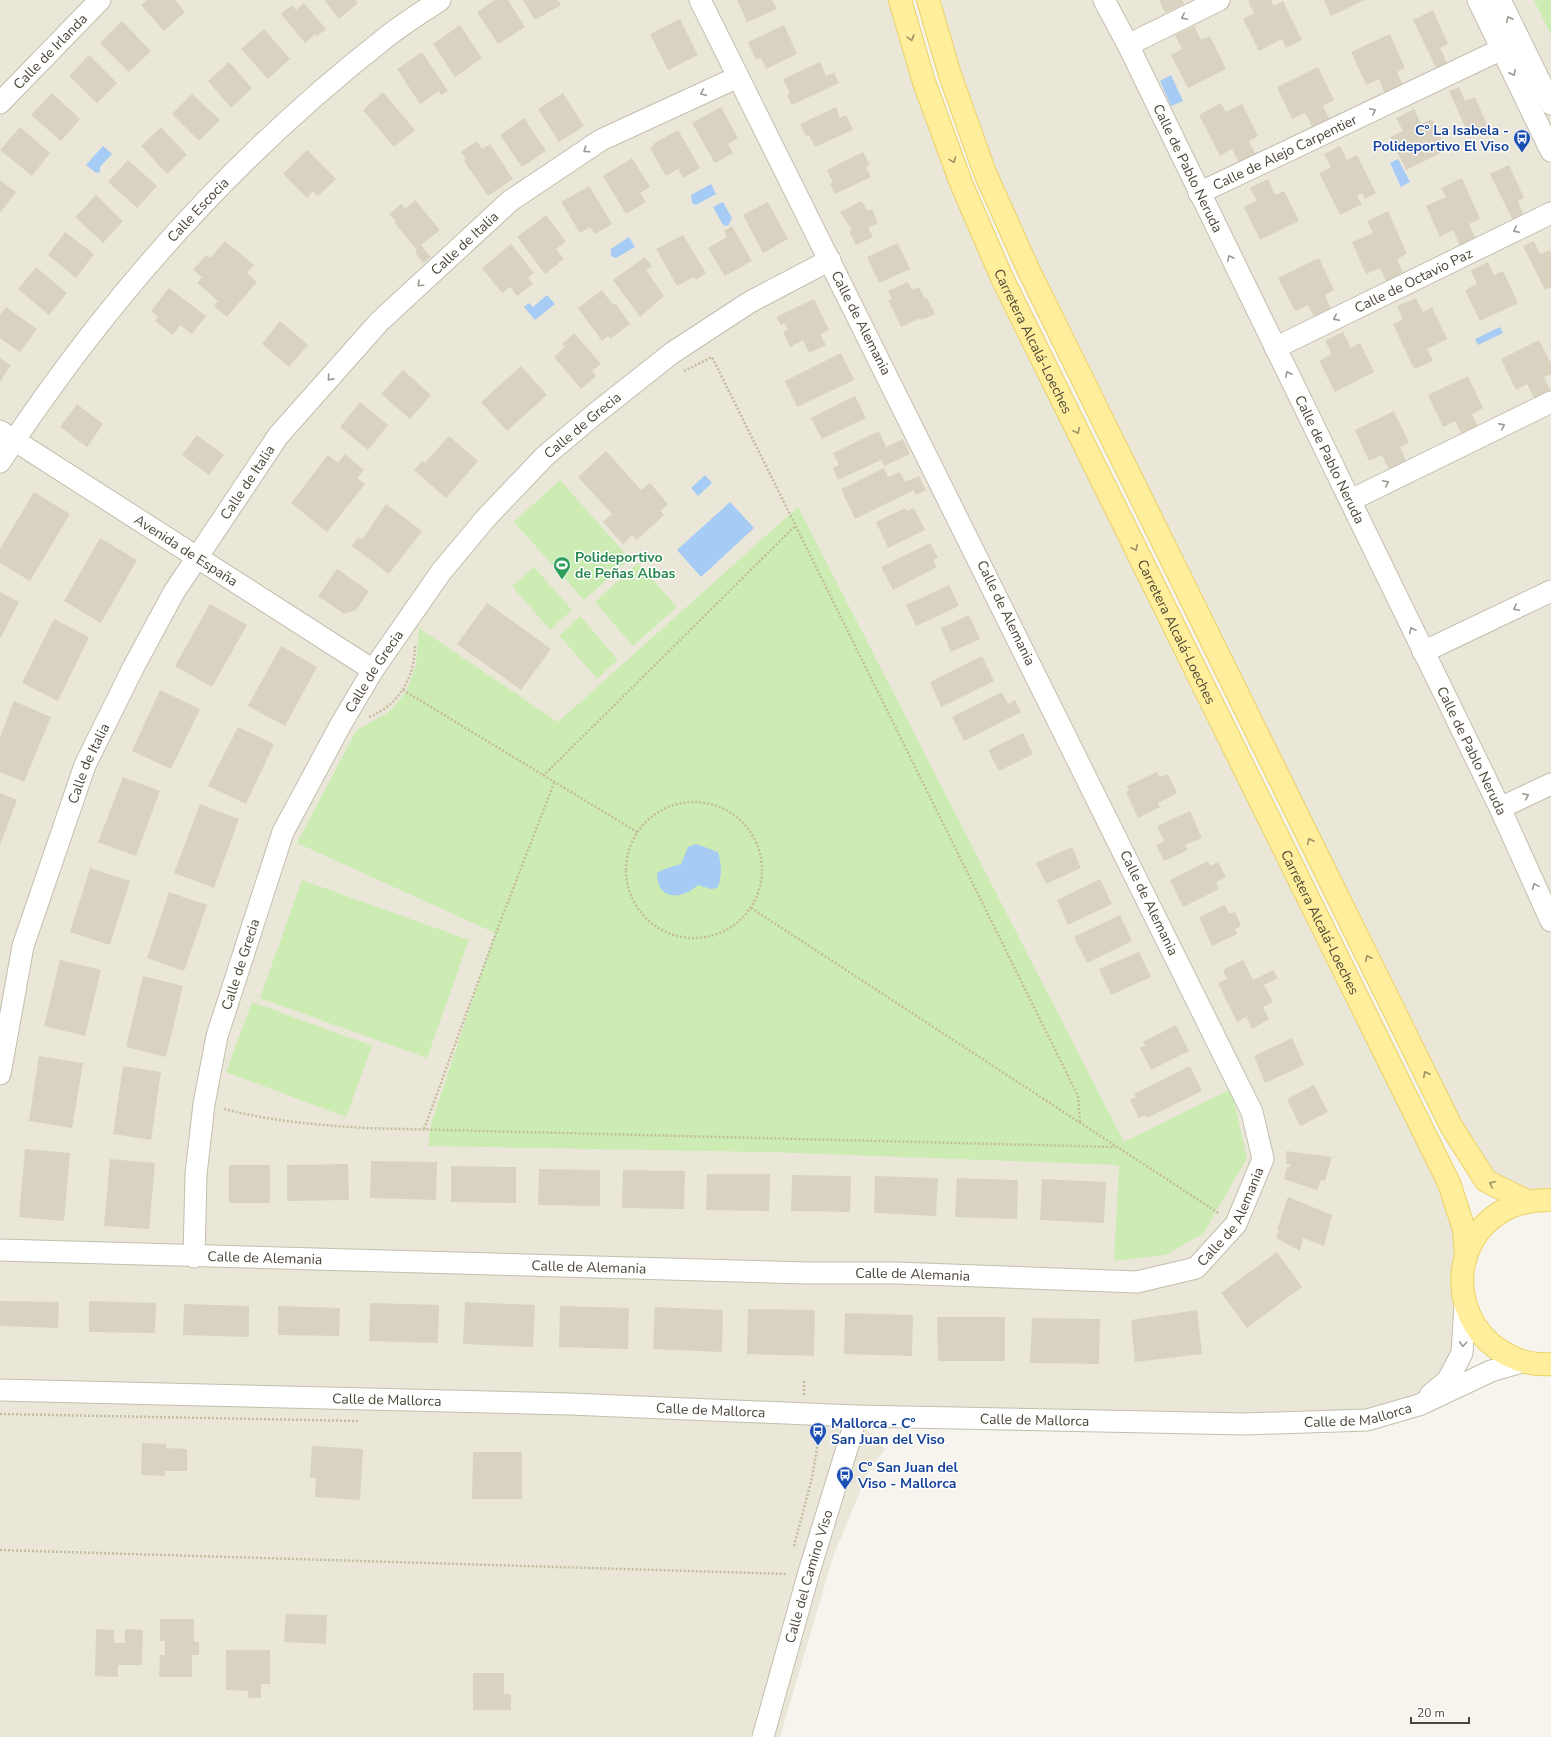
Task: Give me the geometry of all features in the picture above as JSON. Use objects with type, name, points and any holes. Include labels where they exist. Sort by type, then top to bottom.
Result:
[{"type":"main road","name":"Carretera Alcalá-Loeches","points":[[900,0],[924,82],[961,183],[1002,278],[1449,1183],[1464,1229],[1466,1257]]},
{"type":"main road","name":"Carretera Alcalá-Loeches","points":[[928,0],[950,75],[985,174],[1028,269],[1451,1126],[1486,1181],[1527,1201]]},
{"type":"main road","points":[[1551,1200],[1527,1201],[1507,1209],[1489,1221],[1475,1237],[1466,1257],[1461,1281],[1465,1305],[1477,1330],[1497,1350],[1522,1362],[1542,1365],[1551,1364]]},
{"type":"street","name":"Calle de Irlanda","points":[[0,104],[100,0]]},
{"type":"street","name":"Calle Escocia","points":[[0,462],[8,435],[84,344],[122,295],[185,221],[242,163],[310,100],[385,38],[440,0]]},
{"type":"street","name":"Calle de Alemania","points":[[0,1250],[194,1257],[808,1273],[896,1273],[1137,1282],[1196,1268],[1236,1224],[1263,1159],[1252,1112],[700,0]]},
{"type":"street","name":"Calle de Pablo Neruda","points":[[1104,0],[1128,45],[1199,193],[1351,500],[1423,652],[1500,808],[1551,921]]},
{"type":"street","points":[[1128,45],[1219,0]]},
{"type":"street","points":[[1478,0],[1551,151]]},
{"type":"street","points":[[1500,0],[1551,104]]},
{"type":"street","name":"Calle de Alejo Carpentier","points":[[1199,193],[1502,50]]},
{"type":"street","name":"Calle de Italia","points":[[0,1074],[23,946],[85,765],[134,666],[174,592],[196,557],[283,430],[380,322],[510,201],[601,140],[738,77]]},
{"type":"street","name":"Calle de Octavio Paz","points":[[1275,348],[1551,213]]},
{"type":"street","name":"Calle de Grecia","points":[[194,1257],[196,1174],[204,1104],[217,1036],[283,832],[341,724],[373,670],[441,572],[486,518],[545,456],[672,353],[750,302],[830,260]]},
{"type":"street","points":[[1351,500],[1551,402]]},
{"type":"street","name":"Avenida de España","points":[[8,435],[373,670]]},
{"type":"street","points":[[1423,652],[1551,591]]},
{"type":"street","points":[[1500,808],[1551,784]]},
{"type":"street","name":"Calle de Mallorca","points":[[1419,1405],[1448,1380],[1462,1353],[1465,1305]]},
{"type":"street","name":"Calle de Mallorca","points":[[0,1390],[570,1404],[855,1416],[1244,1424],[1367,1420],[1419,1405],[1491,1371],[1522,1362]]},
{"type":"street","name":"Calle del Camino Viso","points":[[763,1737],[852,1432],[855,1416]]},
{"type":"path","points":[[682,372],[712,357],[1078,1096],[1080,1122]]},
{"type":"path","points":[[543,776],[795,525]]},
{"type":"path","points":[[366,718],[382,712],[403,690],[414,664],[415,639]]},
{"type":"path","points":[[403,690],[637,832]]},
{"type":"path","points":[[424,1129],[496,932],[554,783]]},
{"type":"path","points":[[698,801],[722,807],[738,817],[751,832],[759,848],[763,863],[762,882],[751,908],[742,919],[731,928],[716,935],[702,938],[685,938],[668,933],[648,920],[636,906],[628,887],[626,869],[630,848],[637,832],[647,820],[662,810],[677,804],[698,801]]},
{"type":"path","points":[[751,908],[1080,1122],[1115,1147],[1236,1224]]},
{"type":"path","points":[[204,1104],[254,1117],[310,1125],[1115,1147]]},
{"type":"path","points":[[0,1414],[367,1421]]},
{"type":"path","points":[[792,1552],[812,1478],[819,1436],[813,1435]]},
{"type":"path","points":[[0,1550],[787,1575],[788,1567]]},
{"type":"shaded area","points":[[0,0],[900,0],[961,183],[1449,1183],[1466,1257],[1448,1380],[1392,1414],[855,1417],[885,1450],[870,1467],[833,1557],[780,1737],[0,1737]]},
{"type":"shaded area","points":[[928,0],[1551,0],[1551,1203],[1486,1181],[1028,269]]},
{"type":"green space","points":[[1534,0],[1551,0],[1551,35]]},
{"type":"green space","points":[[560,480],[630,559],[584,600],[514,522]]},
{"type":"green space","points":[[798,507],[1124,1142],[1231,1089],[1247,1158],[1203,1234],[1165,1255],[1114,1261],[1119,1165],[768,1152],[428,1146],[431,1124],[495,933],[297,843],[356,731],[390,711],[406,692],[416,665],[419,628],[558,722]]},
{"type":"green space","points":[[638,563],[677,607],[633,646],[595,602]]},
{"type":"green space","points":[[534,567],[572,610],[550,630],[512,586]]},
{"type":"green space","points":[[580,616],[618,660],[597,679],[559,635]]},
{"type":"green space","points":[[302,880],[469,940],[427,1058],[260,998]]},
{"type":"green space","points":[[252,1002],[372,1046],[346,1117],[226,1072]]},
{"type":"water","points":[[1171,75],[1183,101],[1171,106],[1160,81]]},
{"type":"water","points":[[103,146],[112,154],[100,167],[100,172],[96,173],[86,165]]},
{"type":"water","points":[[1398,159],[1410,182],[1401,187],[1390,163]]},
{"type":"water","points":[[711,184],[716,194],[696,205],[692,203],[691,195]]},
{"type":"water","points":[[723,202],[732,218],[728,226],[723,225],[713,207]]},
{"type":"water","points":[[629,237],[635,247],[616,258],[611,256],[611,249]]},
{"type":"water","points":[[547,295],[555,304],[535,320],[524,307],[529,303],[533,307]]},
{"type":"water","points":[[1500,327],[1503,333],[1478,345],[1475,339]]},
{"type":"water","points":[[705,475],[712,483],[698,496],[691,488]]},
{"type":"water","points":[[730,502],[754,528],[701,577],[677,550]]},
{"type":"water","points":[[696,844],[718,852],[721,865],[721,875],[717,888],[711,889],[698,885],[692,890],[678,895],[666,893],[661,889],[658,882],[657,873],[681,864],[688,847]]},
{"type":"building","points":[[147,0],[175,0],[185,12],[164,31],[141,5]]},
{"type":"building","points":[[324,0],[356,0],[358,3],[339,19]]},
{"type":"building","points":[[495,0],[508,0],[525,27],[498,44],[477,12]]},
{"type":"building","points":[[523,0],[558,0],[561,5],[535,20]]},
{"type":"building","points":[[737,0],[772,0],[777,9],[747,22]]},
{"type":"building","points":[[1159,0],[1182,0],[1184,4],[1165,13]]},
{"type":"building","points":[[1271,0],[1274,6],[1283,1],[1302,40],[1286,48],[1282,39],[1259,51],[1243,19],[1254,13],[1248,1]]},
{"type":"building","points":[[1324,0],[1365,0],[1331,16]]},
{"type":"building","points":[[304,3],[326,29],[317,36],[315,34],[305,43],[281,14],[292,5],[296,10]]},
{"type":"building","points":[[1433,10],[1448,44],[1440,48],[1447,63],[1436,68],[1413,20]]},
{"type":"building","points":[[680,19],[698,55],[668,70],[650,34]]},
{"type":"building","points":[[122,21],[151,51],[129,72],[100,43]]},
{"type":"building","points":[[460,25],[482,58],[455,77],[433,44]]},
{"type":"building","points":[[784,25],[797,54],[766,69],[761,58],[756,60],[748,42]]},
{"type":"building","points":[[1194,26],[1201,40],[1210,36],[1226,69],[1188,88],[1171,55],[1182,49],[1175,35]]},
{"type":"building","points":[[264,29],[290,59],[268,79],[241,49]]},
{"type":"building","points":[[1390,34],[1405,68],[1397,72],[1403,85],[1385,94],[1379,79],[1366,85],[1351,52]]},
{"type":"building","points":[[422,52],[448,91],[441,95],[439,91],[420,104],[397,69]]},
{"type":"building","points":[[89,55],[117,83],[97,103],[69,76]]},
{"type":"building","points":[[229,62],[252,88],[231,108],[208,81]]},
{"type":"building","points":[[820,62],[826,76],[834,73],[839,83],[792,105],[787,95],[790,93],[783,79]]},
{"type":"building","points":[[1318,67],[1334,100],[1323,106],[1330,120],[1313,128],[1305,113],[1292,119],[1277,87]]},
{"type":"building","points":[[1459,87],[1465,101],[1475,97],[1489,129],[1470,138],[1449,91]]},
{"type":"building","points":[[383,92],[415,130],[394,147],[363,110]]},
{"type":"building","points":[[52,93],[80,119],[61,141],[31,115]]},
{"type":"building","points":[[563,93],[584,126],[559,142],[538,109]]},
{"type":"building","points":[[192,94],[220,120],[199,141],[172,114]]},
{"type":"building","points":[[1221,103],[1226,112],[1242,104],[1258,136],[1249,141],[1257,157],[1240,165],[1232,149],[1220,156],[1199,115]]},
{"type":"building","points":[[721,107],[738,138],[728,144],[733,153],[715,163],[692,123]]},
{"type":"building","points":[[836,107],[840,118],[846,115],[853,130],[815,147],[809,135],[806,136],[800,124]]},
{"type":"building","points":[[1414,109],[1421,124],[1432,119],[1447,150],[1406,170],[1390,137],[1403,131],[1396,118]]},
{"type":"building","points":[[524,118],[546,151],[522,167],[500,135]]},
{"type":"building","points":[[20,127],[50,153],[32,176],[0,150]]},
{"type":"building","points":[[161,127],[187,155],[167,174],[141,146]]},
{"type":"building","points":[[678,130],[700,168],[683,178],[678,169],[666,176],[650,148],[654,145],[653,144]]},
{"type":"building","points":[[477,141],[482,149],[490,144],[513,179],[488,196],[464,161],[466,159],[461,152]]},
{"type":"building","points":[[1340,146],[1347,160],[1357,155],[1376,193],[1365,199],[1362,193],[1357,196],[1362,204],[1340,215],[1319,173],[1331,167],[1324,154]]},
{"type":"building","points":[[307,150],[336,179],[318,196],[313,191],[307,198],[283,174]]},
{"type":"building","points":[[863,152],[870,165],[866,167],[871,177],[835,194],[830,184],[833,182],[827,170]]},
{"type":"building","points":[[632,158],[650,187],[640,193],[646,202],[626,214],[603,176]]},
{"type":"building","points":[[128,160],[157,186],[137,208],[108,182]]},
{"type":"building","points":[[1509,165],[1524,198],[1518,201],[1524,216],[1513,221],[1490,174]]},
{"type":"building","points":[[1462,178],[1480,219],[1469,224],[1476,239],[1460,246],[1453,230],[1440,237],[1426,206],[1446,197],[1441,188]]},
{"type":"building","points":[[1268,179],[1275,195],[1284,191],[1299,221],[1260,240],[1244,207],[1257,201],[1250,188]]},
{"type":"building","points":[[0,180],[16,192],[0,213]]},
{"type":"building","points":[[589,186],[612,224],[595,234],[590,227],[580,233],[561,202]]},
{"type":"building","points":[[96,195],[123,221],[103,243],[75,217]]},
{"type":"building","points":[[415,200],[440,230],[421,245],[431,257],[423,263],[415,252],[417,250],[394,222],[396,221],[389,214],[401,204],[405,209]]},
{"type":"building","points":[[862,201],[867,211],[872,209],[878,223],[868,228],[873,237],[856,245],[849,231],[852,230],[840,212]]},
{"type":"building","points":[[768,202],[788,239],[763,253],[743,215]]},
{"type":"building","points":[[1388,211],[1407,254],[1397,259],[1404,275],[1387,283],[1380,268],[1366,274],[1352,242],[1373,233],[1367,221]]},
{"type":"building","points":[[546,215],[566,242],[556,249],[564,259],[545,274],[517,237]]},
{"type":"building","points":[[732,226],[752,261],[725,276],[708,248],[727,237],[724,231]]},
{"type":"building","points":[[65,232],[94,254],[76,278],[48,255]]},
{"type":"building","points":[[683,235],[706,273],[696,280],[694,277],[677,286],[656,249]]},
{"type":"building","points":[[225,241],[254,265],[247,273],[257,282],[227,317],[214,306],[218,301],[197,283],[202,277],[193,270],[206,255],[210,258]]},
{"type":"building","points":[[1534,241],[1540,254],[1549,250],[1551,253],[1551,287],[1545,290],[1523,246]]},
{"type":"building","points":[[898,243],[910,269],[879,283],[867,257]]},
{"type":"building","points":[[511,244],[534,273],[528,278],[533,284],[517,296],[510,287],[502,293],[482,268]]},
{"type":"building","points":[[645,257],[652,266],[646,270],[664,296],[640,317],[613,280]]},
{"type":"building","points":[[1319,258],[1334,290],[1325,295],[1332,311],[1315,319],[1308,305],[1295,311],[1278,278]]},
{"type":"building","points":[[1488,262],[1494,275],[1503,271],[1518,303],[1480,321],[1465,290],[1477,284],[1471,270]]},
{"type":"building","points":[[36,267],[67,293],[49,315],[18,289]]},
{"type":"building","points":[[908,282],[912,290],[919,287],[925,299],[927,298],[935,314],[921,320],[920,318],[901,327],[888,300],[892,299],[888,291]]},
{"type":"building","points":[[169,288],[206,316],[192,334],[180,325],[173,335],[155,321],[158,317],[151,311]]},
{"type":"building","points":[[602,290],[613,305],[616,304],[630,324],[610,339],[608,336],[602,341],[578,308]]},
{"type":"building","points":[[1416,298],[1423,312],[1432,307],[1447,339],[1427,349],[1433,361],[1414,369],[1393,324],[1403,319],[1397,306]]},
{"type":"building","points":[[814,299],[829,330],[820,334],[826,345],[809,353],[803,340],[790,347],[783,332],[788,330],[784,323],[781,325],[776,317]]},
{"type":"building","points":[[6,307],[37,329],[20,352],[0,338],[0,315]]},
{"type":"building","points":[[280,321],[308,345],[289,367],[262,344]]},
{"type":"building","points":[[1343,332],[1351,348],[1360,343],[1374,372],[1335,392],[1319,361],[1332,354],[1325,341]]},
{"type":"building","points":[[574,333],[601,364],[592,371],[596,376],[581,389],[554,357],[565,347],[562,344]]},
{"type":"building","points":[[1539,340],[1551,363],[1551,374],[1544,377],[1551,392],[1535,400],[1527,384],[1516,390],[1501,359]]},
{"type":"building","points":[[841,353],[854,380],[797,407],[785,381]]},
{"type":"building","points":[[0,358],[11,365],[0,382]]},
{"type":"building","points":[[521,366],[547,395],[507,431],[481,402]]},
{"type":"building","points":[[403,370],[431,395],[410,419],[381,394]]},
{"type":"building","points":[[1468,376],[1483,408],[1472,414],[1478,427],[1462,435],[1455,421],[1443,427],[1428,395]]},
{"type":"building","points":[[855,396],[866,418],[822,439],[811,418]]},
{"type":"building","points":[[360,402],[388,425],[368,450],[340,427]]},
{"type":"building","points":[[77,404],[103,424],[87,447],[60,427]]},
{"type":"building","points":[[1394,411],[1409,443],[1400,447],[1406,461],[1389,470],[1382,455],[1369,461],[1355,430]]},
{"type":"building","points":[[879,431],[886,447],[903,439],[910,454],[884,466],[881,460],[838,480],[833,468],[839,465],[833,453]]},
{"type":"building","points":[[197,435],[224,455],[209,475],[182,455]]},
{"type":"building","points":[[449,436],[478,461],[446,498],[414,470],[422,461],[425,463]]},
{"type":"building","points":[[606,451],[641,490],[650,483],[668,504],[660,511],[664,515],[637,540],[632,535],[623,544],[603,522],[612,514],[578,477]]},
{"type":"building","points":[[345,454],[364,470],[357,478],[365,484],[327,532],[291,503],[328,455],[338,463]]},
{"type":"building","points":[[884,468],[888,477],[900,472],[905,482],[919,476],[926,490],[916,495],[914,490],[855,519],[841,489]]},
{"type":"building","points":[[34,492],[70,514],[30,581],[0,563],[0,549]]},
{"type":"building","points":[[386,504],[422,531],[389,574],[352,546],[358,537],[362,540]]},
{"type":"building","points":[[905,508],[907,511],[914,508],[925,530],[888,548],[876,522]]},
{"type":"building","points":[[100,538],[137,560],[101,623],[64,601]]},
{"type":"building","points":[[930,543],[938,558],[933,560],[937,567],[893,590],[881,567]]},
{"type":"building","points":[[337,569],[369,591],[356,610],[344,614],[318,596]]},
{"type":"building","points":[[949,585],[959,606],[916,626],[906,605]]},
{"type":"building","points":[[0,592],[19,602],[0,639]]},
{"type":"building","points":[[487,603],[551,649],[521,690],[457,644]]},
{"type":"building","points":[[210,604],[247,625],[212,687],[175,666]]},
{"type":"building","points":[[969,615],[980,639],[951,652],[941,628]]},
{"type":"building","points":[[54,619],[89,637],[58,701],[22,683]]},
{"type":"building","points":[[281,646],[317,667],[285,726],[248,706]]},
{"type":"building","points":[[982,656],[994,681],[941,707],[930,682]]},
{"type":"building","points":[[160,690],[200,709],[171,769],[132,751]]},
{"type":"building","points":[[1002,692],[1008,704],[1015,700],[1021,712],[964,741],[952,717]]},
{"type":"building","points":[[14,701],[51,717],[24,782],[0,772],[0,737]]},
{"type":"building","points":[[238,727],[274,744],[246,804],[208,786]]},
{"type":"building","points":[[1023,733],[1033,754],[999,771],[988,750]]},
{"type":"building","points":[[1157,772],[1160,777],[1168,774],[1177,793],[1158,803],[1160,807],[1138,818],[1126,792],[1129,790],[1127,786]]},
{"type":"building","points":[[123,777],[160,791],[136,856],[98,842]]},
{"type":"building","points":[[0,793],[17,800],[0,845]]},
{"type":"building","points":[[200,804],[239,819],[214,888],[174,873]]},
{"type":"building","points":[[1190,811],[1202,838],[1185,845],[1188,850],[1164,861],[1156,845],[1164,841],[1157,826]]},
{"type":"building","points":[[1072,847],[1081,868],[1046,884],[1036,863]]},
{"type":"building","points":[[1208,861],[1210,866],[1218,862],[1226,877],[1216,882],[1219,889],[1183,907],[1170,880]]},
{"type":"building","points":[[90,868],[130,881],[110,945],[70,932]]},
{"type":"building","points":[[1100,879],[1112,904],[1068,925],[1057,900]]},
{"type":"building","points":[[169,892],[207,905],[184,971],[147,958]]},
{"type":"building","points":[[1225,905],[1229,914],[1235,912],[1241,926],[1235,929],[1237,934],[1212,946],[1199,917]]},
{"type":"building","points":[[1120,915],[1132,941],[1087,963],[1074,937]]},
{"type":"building","points":[[1139,952],[1151,977],[1111,995],[1099,969]]},
{"type":"building","points":[[60,960],[101,970],[85,1036],[44,1026]]},
{"type":"building","points":[[1243,960],[1253,980],[1273,970],[1278,978],[1264,985],[1273,1002],[1263,1007],[1269,1019],[1252,1029],[1246,1017],[1237,1022],[1218,983],[1227,979],[1223,970]]},
{"type":"building","points":[[143,976],[183,986],[166,1057],[126,1047]]},
{"type":"building","points":[[1176,1025],[1189,1051],[1151,1070],[1140,1048],[1145,1046],[1143,1042]]},
{"type":"building","points":[[1292,1038],[1304,1065],[1265,1083],[1254,1056]]},
{"type":"building","points":[[39,1056],[83,1063],[72,1128],[29,1121]]},
{"type":"building","points":[[123,1066],[161,1072],[151,1140],[113,1134]]},
{"type":"building","points":[[1190,1066],[1202,1091],[1147,1118],[1145,1115],[1139,1118],[1130,1100],[1136,1097],[1134,1094]]},
{"type":"building","points":[[1314,1085],[1328,1112],[1300,1126],[1287,1099]]},
{"type":"building","points":[[25,1149],[70,1153],[64,1221],[19,1217]]},
{"type":"building","points":[[1286,1151],[1332,1157],[1325,1181],[1321,1180],[1317,1190],[1284,1179],[1287,1167],[1290,1167],[1290,1164],[1286,1164]]},
{"type":"building","points":[[110,1159],[155,1163],[149,1229],[104,1226]]},
{"type":"building","points":[[371,1161],[437,1162],[436,1200],[370,1198]]},
{"type":"building","points":[[348,1164],[349,1200],[287,1201],[287,1165]]},
{"type":"building","points":[[229,1165],[270,1165],[270,1203],[229,1203]]},
{"type":"building","points":[[451,1166],[516,1167],[516,1203],[451,1202]]},
{"type":"building","points":[[539,1169],[600,1170],[600,1206],[538,1205]]},
{"type":"building","points":[[623,1170],[685,1171],[684,1209],[622,1208]]},
{"type":"building","points":[[707,1174],[770,1174],[769,1211],[706,1210]]},
{"type":"building","points":[[792,1175],[851,1176],[850,1212],[791,1211]]},
{"type":"building","points":[[875,1176],[938,1178],[936,1216],[874,1213]]},
{"type":"building","points":[[957,1178],[1018,1180],[1017,1219],[955,1217]]},
{"type":"building","points":[[1042,1179],[1106,1182],[1104,1223],[1040,1220]]},
{"type":"building","points":[[1288,1197],[1332,1215],[1324,1246],[1303,1238],[1300,1251],[1276,1238],[1279,1230],[1277,1230]]},
{"type":"building","points":[[1277,1252],[1302,1287],[1247,1328],[1221,1293]]},
{"type":"building","points":[[0,1301],[59,1302],[58,1328],[0,1326]]},
{"type":"building","points":[[89,1301],[156,1303],[155,1333],[89,1332]]},
{"type":"building","points":[[465,1302],[535,1305],[533,1347],[463,1344]]},
{"type":"building","points":[[370,1303],[439,1305],[438,1343],[369,1341]]},
{"type":"building","points":[[184,1304],[249,1306],[249,1337],[183,1335]]},
{"type":"building","points":[[278,1306],[340,1308],[339,1336],[278,1335]]},
{"type":"building","points":[[560,1306],[629,1308],[628,1349],[559,1347]]},
{"type":"building","points":[[655,1307],[723,1310],[722,1352],[653,1349]]},
{"type":"building","points":[[748,1309],[815,1310],[814,1356],[747,1354]]},
{"type":"building","points":[[1197,1310],[1202,1354],[1135,1362],[1131,1320]]},
{"type":"building","points":[[845,1313],[913,1315],[912,1356],[844,1354]]},
{"type":"building","points":[[937,1317],[1005,1317],[1005,1361],[938,1361]]},
{"type":"building","points":[[1032,1318],[1100,1319],[1099,1364],[1030,1363]]},
{"type":"building","points":[[142,1443],[166,1444],[166,1448],[187,1449],[187,1471],[165,1471],[165,1476],[141,1475]]},
{"type":"building","points":[[312,1446],[363,1449],[360,1500],[315,1497],[316,1478],[310,1478]]},
{"type":"building","points":[[473,1452],[522,1452],[522,1499],[472,1499]]},
{"type":"building","points":[[286,1614],[327,1615],[326,1644],[284,1642]]},
{"type":"building","points":[[160,1619],[194,1619],[194,1642],[199,1642],[199,1655],[192,1655],[192,1677],[159,1677],[160,1655],[165,1655],[165,1641],[160,1641]]},
{"type":"building","points":[[96,1629],[114,1630],[114,1643],[125,1643],[125,1629],[143,1630],[142,1665],[118,1665],[118,1677],[95,1676]]},
{"type":"building","points":[[226,1650],[270,1650],[270,1684],[261,1684],[261,1698],[248,1698],[248,1691],[226,1690]]},
{"type":"building","points":[[473,1673],[504,1673],[504,1694],[511,1694],[511,1710],[473,1710]]},
{"type":"place","name":"Cº La Isabela - Polideportivo El Viso","points":[[1522,153]]},
{"type":"place","name":"Polideportivo de Peñas Albas","points":[[562,580]]},
{"type":"place","name":"Mallorca - Cº San Juan del Viso","points":[[818,1446]]},
{"type":"place","name":"Cº San Juan del Viso - Mallorca","points":[[845,1490]]}]
